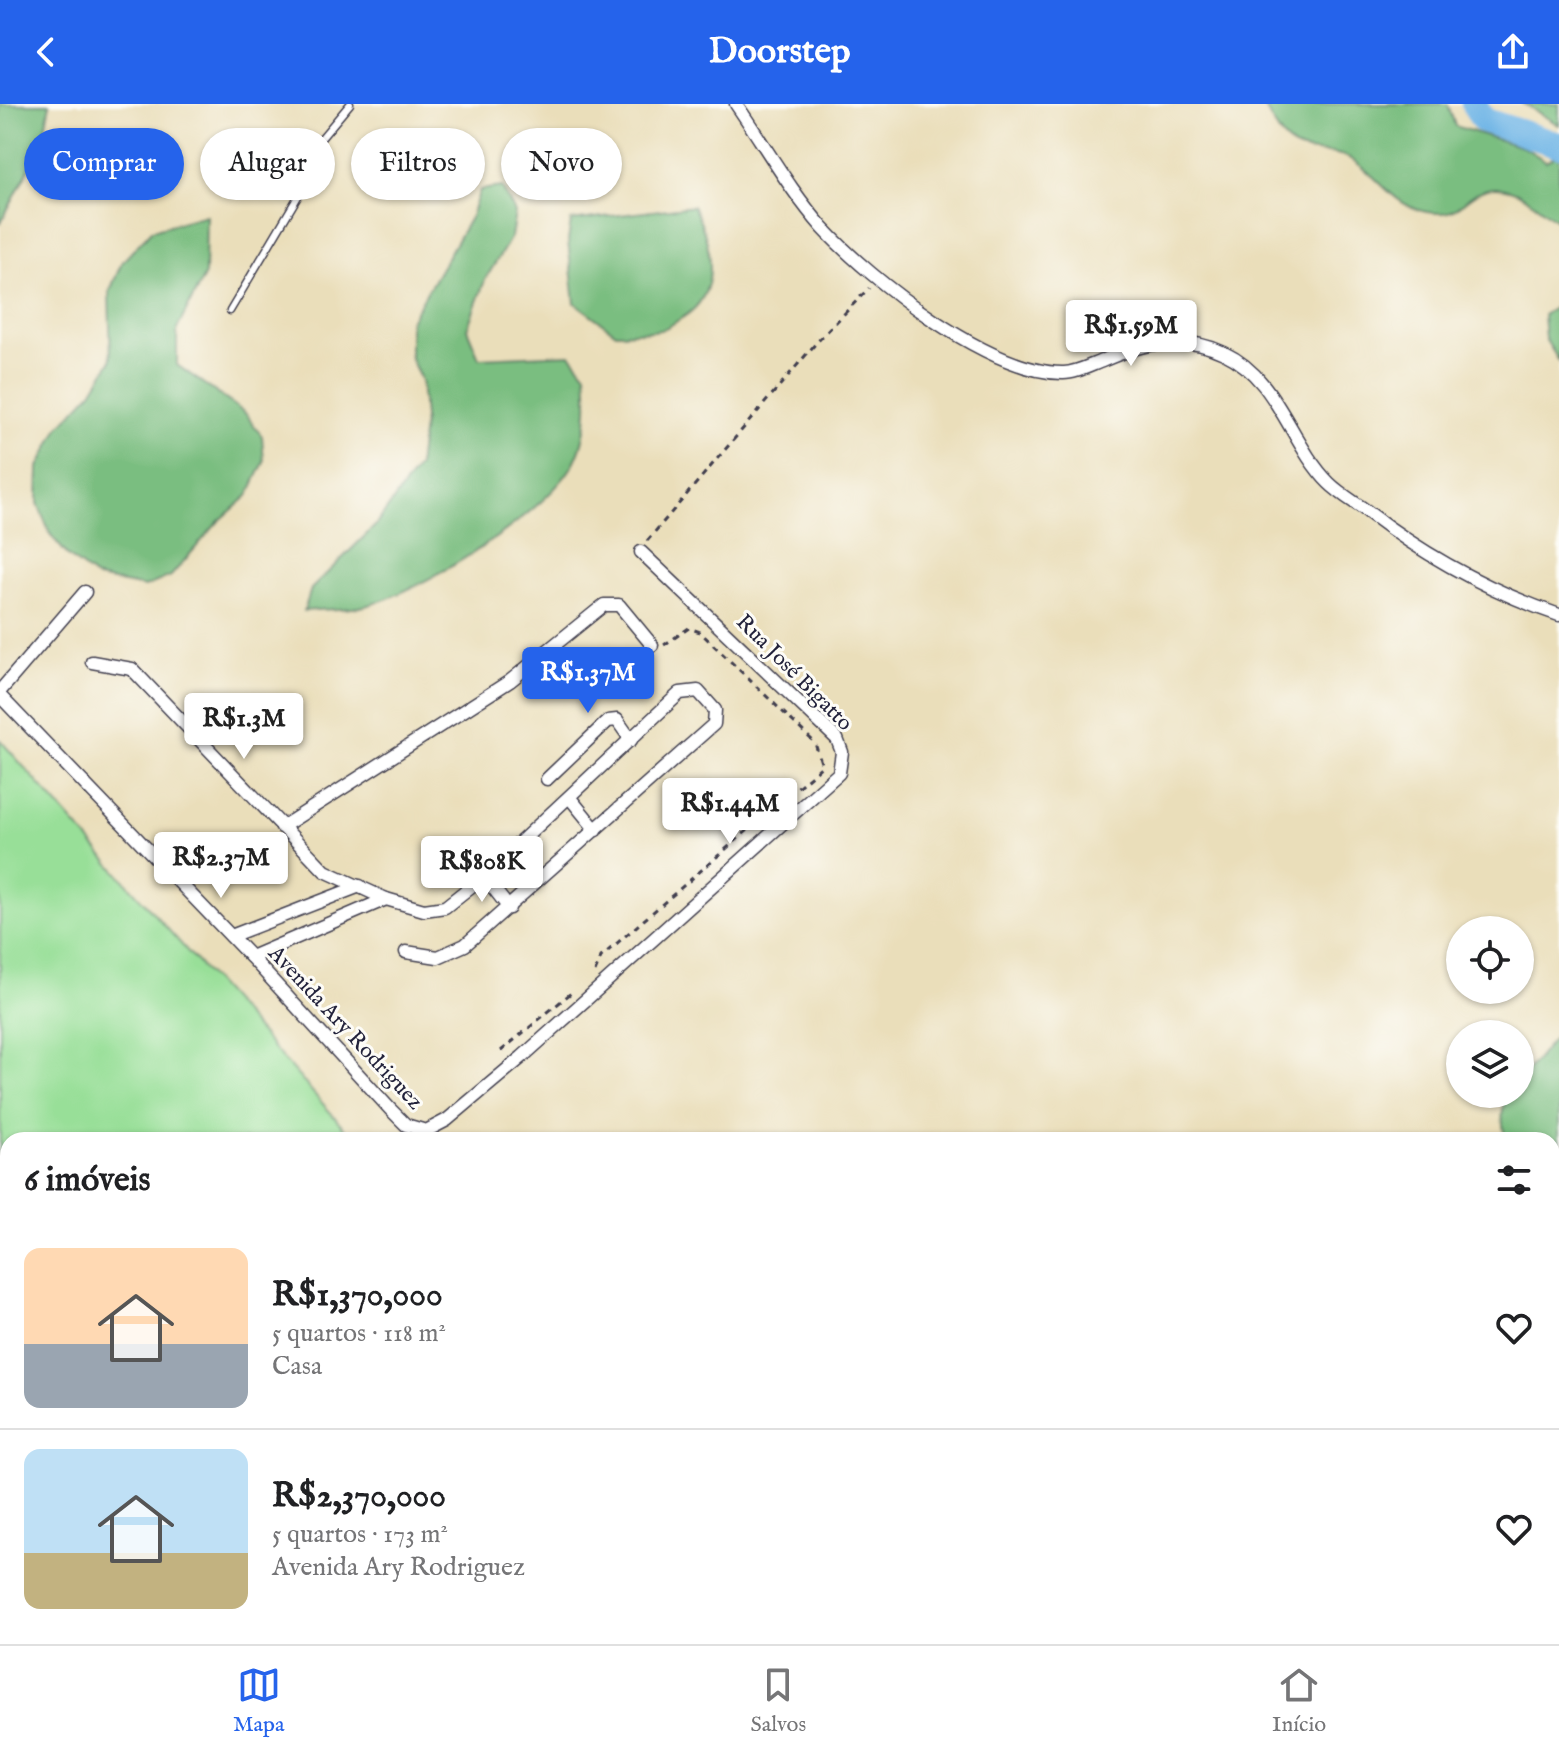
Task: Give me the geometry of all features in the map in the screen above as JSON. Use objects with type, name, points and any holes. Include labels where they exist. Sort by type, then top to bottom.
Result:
[{"type":"street","points":[[736,104],[822,226],[877,280],[974,346],[1035,369],[1064,374],[1133,347],[1160,341],[1189,342],[1225,353],[1253,372],[1329,483],[1450,567],[1509,598],[1559,615]]},
{"type":"street","name":"Rua José Bigatto","points":[[434,1128],[522,1057],[839,773],[842,752],[837,739],[641,552]]},
{"type":"street","points":[[0,693],[85,592]]},
{"type":"street","points":[[282,827],[510,681],[604,605],[619,605],[652,645]]},
{"type":"street","points":[[92,662],[132,669],[325,871],[386,899],[424,910],[445,907],[484,876],[688,690],[698,691],[715,710],[714,724],[465,945],[438,957],[406,952]]},
{"type":"street","name":"Avenida Ary Rodriguez","points":[[0,693],[406,1125],[418,1131],[434,1128]]},
{"type":"street","points":[[547,779],[608,721],[617,720],[631,740]]},
{"type":"street","points":[[570,798],[596,830]]},
{"type":"street","points":[[484,876],[509,908]]},
{"type":"street","points":[[231,936],[360,886]]},
{"type":"street","points":[[251,957],[386,899]]},
{"type":"lane","points":[[230,311],[303,188],[308,154],[350,104]]},
{"type":"path","points":[[641,552],[641,548],[807,354],[877,280]]},
{"type":"path","points":[[591,976],[601,957],[822,766],[815,743],[700,632],[689,628],[665,645],[652,645]]},
{"type":"path","points":[[501,1051],[578,988]]},
{"type":"green space","points":[[0,104],[50,104],[45,128],[24,128],[24,178],[0,224]]},
{"type":"green space","points":[[1262,104],[1448,104],[1455,126],[1525,148],[1546,161],[1559,154],[1559,222],[1521,195],[1500,188],[1477,193],[1449,212],[1435,213],[1410,207],[1354,161],[1337,154],[1301,150],[1293,146],[1282,136]]},
{"type":"green space","points":[[1524,104],[1559,104],[1559,125]]},
{"type":"green space","points":[[501,187],[501,200],[508,200],[515,213],[511,237],[485,280],[467,329],[479,358],[570,354],[586,374],[587,386],[586,422],[577,457],[555,488],[533,509],[447,569],[389,598],[365,606],[304,611],[311,589],[375,526],[418,466],[424,418],[421,380],[410,357],[410,321],[471,216],[477,200],[485,200],[485,189]]},
{"type":"green space","points":[[693,206],[709,250],[709,281],[704,295],[682,318],[663,329],[616,333],[575,303],[568,241],[571,221]]},
{"type":"green space","points":[[206,215],[205,274],[177,329],[177,365],[245,413],[262,436],[264,462],[248,496],[218,522],[171,576],[145,587],[97,578],[69,557],[50,534],[38,503],[39,467],[59,427],[92,392],[111,361],[109,293],[122,262],[152,230]]},
{"type":"green space","points":[[1559,305],[1559,361],[1545,339],[1543,315]]},
{"type":"green space","points":[[0,740],[348,1132],[0,1132]]},
{"type":"green space","points":[[1559,1032],[1559,1132],[1505,1132],[1504,1108],[1534,1108],[1534,1063]]},
{"type":"waterway","points":[[1474,104],[1483,120],[1559,145]]}]
